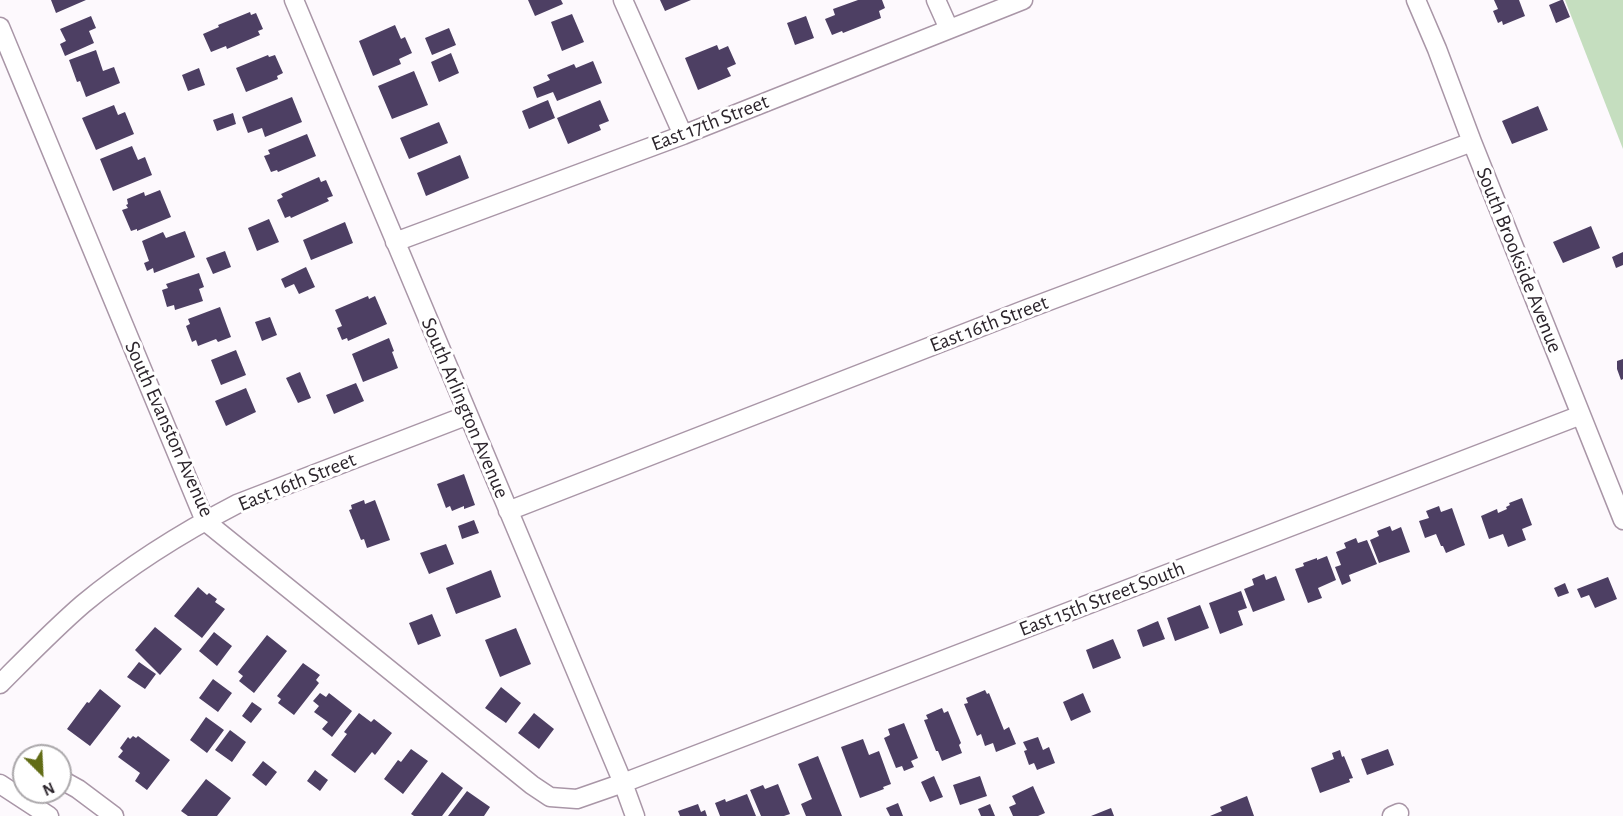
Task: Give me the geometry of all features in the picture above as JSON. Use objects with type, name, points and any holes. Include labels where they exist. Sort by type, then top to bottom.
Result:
[{"type":"street","name":"South Arlington Avenue","points":[[294,0],[635,816]]},
{"type":"street","points":[[623,0],[683,135]]},
{"type":"street","points":[[936,0],[949,29]]},
{"type":"street","name":"East 17th Street","points":[[395,242],[683,135],[1023,0]]},
{"type":"street","name":"South Brookside Avenue","points":[[1416,0],[1623,520]]},
{"type":"street","name":"South Evanston Avenue","points":[[0,27],[205,521],[532,785],[550,797],[577,800],[623,783]]},
{"type":"street","name":"East 16th Street","points":[[508,511],[1027,309],[1472,142]]},
{"type":"street","name":"East 16th Street","points":[[0,684],[83,604],[143,560],[205,521],[237,504],[468,415]]},
{"type":"street","name":"East 15th Street South","points":[[623,783],[1581,415]]},
{"type":"street","points":[[72,786],[114,816]]},
{"type":"street","points":[[34,804],[49,816]]},
{"type":"green space","points":[[1565,0],[1623,0],[1623,149]]},
{"type":"building","points":[[51,0],[86,0],[56,13]]},
{"type":"building","points":[[528,0],[561,0],[563,4],[535,16]]},
{"type":"building","points":[[660,0],[691,0],[665,11]]},
{"type":"building","points":[[858,0],[882,0],[885,8],[879,11],[881,18],[832,35],[825,19],[835,15],[833,9]]},
{"type":"building","points":[[1494,0],[1519,0],[1525,16],[1503,25],[1502,21],[1498,23],[1493,11],[1498,9]]},
{"type":"building","points":[[1561,0],[1570,17],[1556,23],[1549,5]]},
{"type":"building","points":[[250,12],[251,15],[256,13],[263,29],[258,31],[260,35],[227,49],[226,46],[211,52],[203,34]]},
{"type":"building","points":[[572,14],[584,42],[562,51],[551,22]]},
{"type":"building","points":[[91,16],[96,28],[89,31],[94,43],[65,56],[60,44],[66,41],[60,29]]},
{"type":"building","points":[[806,16],[814,38],[795,45],[787,23]]},
{"type":"building","points":[[395,25],[401,39],[405,37],[412,53],[399,59],[401,64],[373,76],[359,41]]},
{"type":"building","points":[[449,28],[456,45],[432,55],[425,38]]},
{"type":"building","points":[[717,45],[719,50],[728,46],[736,64],[727,68],[731,76],[698,90],[685,58]]},
{"type":"building","points":[[96,50],[103,71],[114,67],[120,83],[86,97],[80,81],[77,82],[69,60]]},
{"type":"building","points":[[451,53],[459,73],[439,82],[431,62]]},
{"type":"building","points":[[268,55],[269,57],[275,55],[283,73],[277,76],[278,79],[246,92],[236,68]]},
{"type":"building","points":[[593,61],[602,83],[557,101],[553,92],[537,98],[533,87],[550,80],[547,75],[574,64],[576,68]]},
{"type":"building","points":[[199,68],[205,85],[188,91],[182,75]]},
{"type":"building","points":[[414,71],[428,105],[392,119],[378,86]]},
{"type":"building","points":[[292,97],[302,122],[265,137],[262,128],[248,133],[242,117]]},
{"type":"building","points":[[548,100],[555,118],[529,129],[522,111]]},
{"type":"building","points":[[600,100],[609,121],[599,125],[601,130],[568,144],[557,118]]},
{"type":"building","points":[[114,105],[118,115],[125,112],[134,134],[96,150],[82,118]]},
{"type":"building","points":[[1538,106],[1548,130],[1512,144],[1502,121]]},
{"type":"building","points":[[233,113],[236,124],[217,131],[213,120]]},
{"type":"building","points":[[439,122],[448,143],[409,159],[400,138]]},
{"type":"building","points":[[307,134],[316,156],[278,172],[277,170],[271,172],[264,156],[270,154],[268,150]]},
{"type":"building","points":[[132,146],[138,160],[145,157],[152,175],[113,191],[100,159]]},
{"type":"building","points":[[460,155],[469,178],[426,196],[417,173]]},
{"type":"building","points":[[319,177],[321,182],[326,180],[333,196],[327,198],[329,201],[291,218],[290,216],[285,218],[277,200],[283,197],[281,194]]},
{"type":"building","points":[[160,190],[171,217],[137,231],[137,229],[131,231],[122,210],[128,208],[127,199],[144,192],[145,196]]},
{"type":"building","points":[[269,219],[279,242],[257,251],[248,228]]},
{"type":"building","points":[[345,222],[353,243],[311,260],[303,240]]},
{"type":"building","points":[[1591,226],[1600,248],[1563,263],[1553,242]]},
{"type":"building","points":[[185,231],[195,257],[154,273],[153,268],[147,271],[144,263],[149,261],[142,241],[163,232],[166,238]]},
{"type":"building","points":[[225,251],[231,267],[213,274],[206,258]]},
{"type":"building","points":[[1623,252],[1623,265],[1616,268],[1612,257]]},
{"type":"building","points":[[306,267],[315,287],[299,294],[294,284],[285,288],[281,279]]},
{"type":"building","points":[[199,273],[204,287],[199,289],[203,301],[175,310],[174,305],[167,307],[162,290],[168,288],[166,284]]},
{"type":"building","points":[[368,296],[369,299],[375,296],[387,324],[348,341],[347,338],[342,340],[337,328],[342,326],[335,310]]},
{"type":"building","points":[[220,307],[231,337],[218,342],[216,339],[198,346],[196,340],[192,342],[186,326],[190,324],[188,319]]},
{"type":"building","points":[[270,317],[277,335],[262,341],[255,322]]},
{"type":"building","points":[[389,338],[398,368],[363,382],[352,354]]},
{"type":"building","points":[[236,350],[246,375],[221,385],[211,360]]},
{"type":"building","points":[[1623,359],[1623,379],[1621,380],[1617,361]]},
{"type":"building","points":[[300,372],[311,398],[298,403],[286,378]]},
{"type":"building","points":[[356,383],[364,401],[334,414],[326,395]]},
{"type":"building","points":[[246,388],[256,412],[226,426],[215,401]]},
{"type":"building","points":[[464,474],[475,505],[464,509],[464,506],[452,511],[450,506],[446,508],[437,484]]},
{"type":"building","points":[[1522,498],[1532,525],[1522,529],[1526,540],[1508,547],[1503,534],[1489,539],[1481,516],[1497,509],[1498,513],[1507,509],[1509,503]]},
{"type":"building","points":[[364,500],[365,504],[375,500],[390,540],[367,548],[364,539],[361,540],[349,510],[352,509],[351,505]]},
{"type":"building","points":[[1439,506],[1441,512],[1452,508],[1465,545],[1446,553],[1436,534],[1425,538],[1419,521],[1429,518],[1426,511]]},
{"type":"building","points":[[474,520],[479,533],[462,539],[458,526]]},
{"type":"building","points":[[1390,526],[1392,531],[1401,527],[1410,552],[1379,563],[1370,540],[1379,536],[1377,531]]},
{"type":"building","points":[[1356,538],[1358,543],[1367,540],[1377,564],[1349,575],[1351,581],[1342,585],[1335,567],[1341,565],[1336,552],[1346,548],[1344,543]]},
{"type":"building","points":[[446,544],[454,564],[429,574],[420,553]]},
{"type":"building","points":[[1327,556],[1336,580],[1318,588],[1322,598],[1308,603],[1295,569],[1304,566],[1303,563]]},
{"type":"building","points":[[491,570],[501,597],[456,614],[446,588]]},
{"type":"building","points":[[1264,574],[1266,580],[1276,576],[1285,600],[1253,612],[1244,589],[1254,585],[1252,579]]},
{"type":"building","points":[[1608,577],[1617,599],[1595,608],[1589,595],[1581,598],[1577,589]]},
{"type":"building","points":[[1565,583],[1569,593],[1558,597],[1554,588]]},
{"type":"building","points":[[198,587],[207,595],[209,593],[217,599],[215,602],[225,609],[202,638],[174,616]]},
{"type":"building","points":[[1241,591],[1247,608],[1238,611],[1243,625],[1220,634],[1209,603]]},
{"type":"building","points":[[1200,605],[1209,628],[1175,641],[1167,618]]},
{"type":"building","points":[[432,614],[441,636],[418,645],[409,623]]},
{"type":"building","points":[[1158,621],[1165,639],[1143,647],[1137,630]]},
{"type":"building","points":[[155,627],[182,649],[160,675],[135,650]]},
{"type":"building","points":[[516,628],[531,664],[500,677],[485,640]]},
{"type":"building","points":[[214,632],[232,646],[217,666],[199,651]]},
{"type":"building","points":[[267,635],[287,651],[254,693],[239,681],[243,676],[238,672]]},
{"type":"building","points":[[1113,639],[1121,658],[1093,669],[1086,650]]},
{"type":"building","points":[[139,662],[156,674],[145,689],[127,677]]},
{"type":"building","points":[[303,663],[320,675],[316,680],[319,683],[294,715],[278,703],[281,699],[277,696]]},
{"type":"building","points":[[213,679],[232,693],[218,712],[199,698]]},
{"type":"building","points":[[501,687],[521,703],[506,723],[485,708]]},
{"type":"building","points":[[100,689],[121,706],[90,746],[67,729]]},
{"type":"building","points":[[985,690],[987,694],[989,693],[1004,730],[1009,727],[1016,744],[996,752],[993,743],[985,746],[981,734],[977,736],[964,704],[968,703],[966,698]]},
{"type":"building","points":[[320,693],[326,697],[329,693],[352,711],[332,737],[322,729],[328,722],[314,712],[319,706],[313,701]]},
{"type":"building","points":[[1083,693],[1091,712],[1071,721],[1063,702]]},
{"type":"building","points":[[252,702],[262,709],[251,723],[242,716]]},
{"type":"building","points":[[942,708],[944,713],[948,711],[961,743],[959,745],[962,753],[942,761],[924,720],[928,719],[926,715]]},
{"type":"building","points":[[359,713],[371,722],[374,719],[392,733],[375,755],[372,752],[355,773],[331,755],[347,734],[344,732]]},
{"type":"building","points":[[534,713],[554,729],[539,749],[518,733]]},
{"type":"building","points":[[206,717],[224,730],[207,753],[190,740]]},
{"type":"building","points":[[904,723],[918,758],[911,761],[914,767],[904,771],[902,766],[896,768],[884,738],[890,735],[888,729]]},
{"type":"building","points":[[230,730],[246,742],[232,762],[215,750]]},
{"type":"building","points":[[133,736],[136,738],[138,736],[170,760],[147,790],[135,781],[140,773],[118,757],[123,751],[120,748],[128,737],[130,739]]},
{"type":"building","points":[[1038,737],[1043,750],[1049,747],[1055,763],[1037,770],[1034,763],[1029,765],[1024,751],[1027,750],[1023,742]]},
{"type":"building","points":[[863,739],[869,755],[879,751],[891,784],[860,798],[841,747]]},
{"type":"building","points":[[411,749],[428,761],[403,794],[384,779],[398,760],[401,762]]},
{"type":"building","points":[[1388,749],[1394,765],[1367,775],[1361,759]]},
{"type":"building","points":[[1340,750],[1353,778],[1349,779],[1350,782],[1320,793],[1311,768],[1334,759],[1332,753]]},
{"type":"building","points":[[818,756],[842,816],[806,816],[801,804],[812,799],[798,764]]},
{"type":"building","points":[[263,761],[277,772],[266,786],[252,775]]},
{"type":"building","points":[[315,770],[328,780],[320,791],[307,781]]},
{"type":"building","points":[[442,772],[463,788],[442,816],[414,816],[411,814]]},
{"type":"building","points":[[934,776],[943,797],[930,802],[921,782]]},
{"type":"building","points":[[980,776],[987,796],[960,805],[953,785]]},
{"type":"building","points":[[206,779],[231,798],[217,816],[188,816],[181,811]]},
{"type":"building","points":[[778,784],[790,814],[761,816],[750,790],[763,785],[765,789]]},
{"type":"building","points":[[1033,786],[1045,813],[1038,816],[1013,816],[1009,807],[1016,804],[1012,796]]},
{"type":"building","points":[[467,791],[490,807],[484,816],[448,816]]},
{"type":"building","points":[[747,794],[756,816],[720,816],[715,803],[725,799],[726,802]]},
{"type":"building","points":[[1247,796],[1254,816],[1210,816],[1222,811],[1220,807]]},
{"type":"building","points":[[898,803],[903,816],[890,816],[886,808]]},
{"type":"building","points":[[698,804],[701,812],[705,810],[707,816],[680,816],[678,811]]},
{"type":"building","points":[[990,804],[995,816],[981,816],[978,809]]},
{"type":"building","points":[[1111,808],[1114,816],[1091,816]]}]
